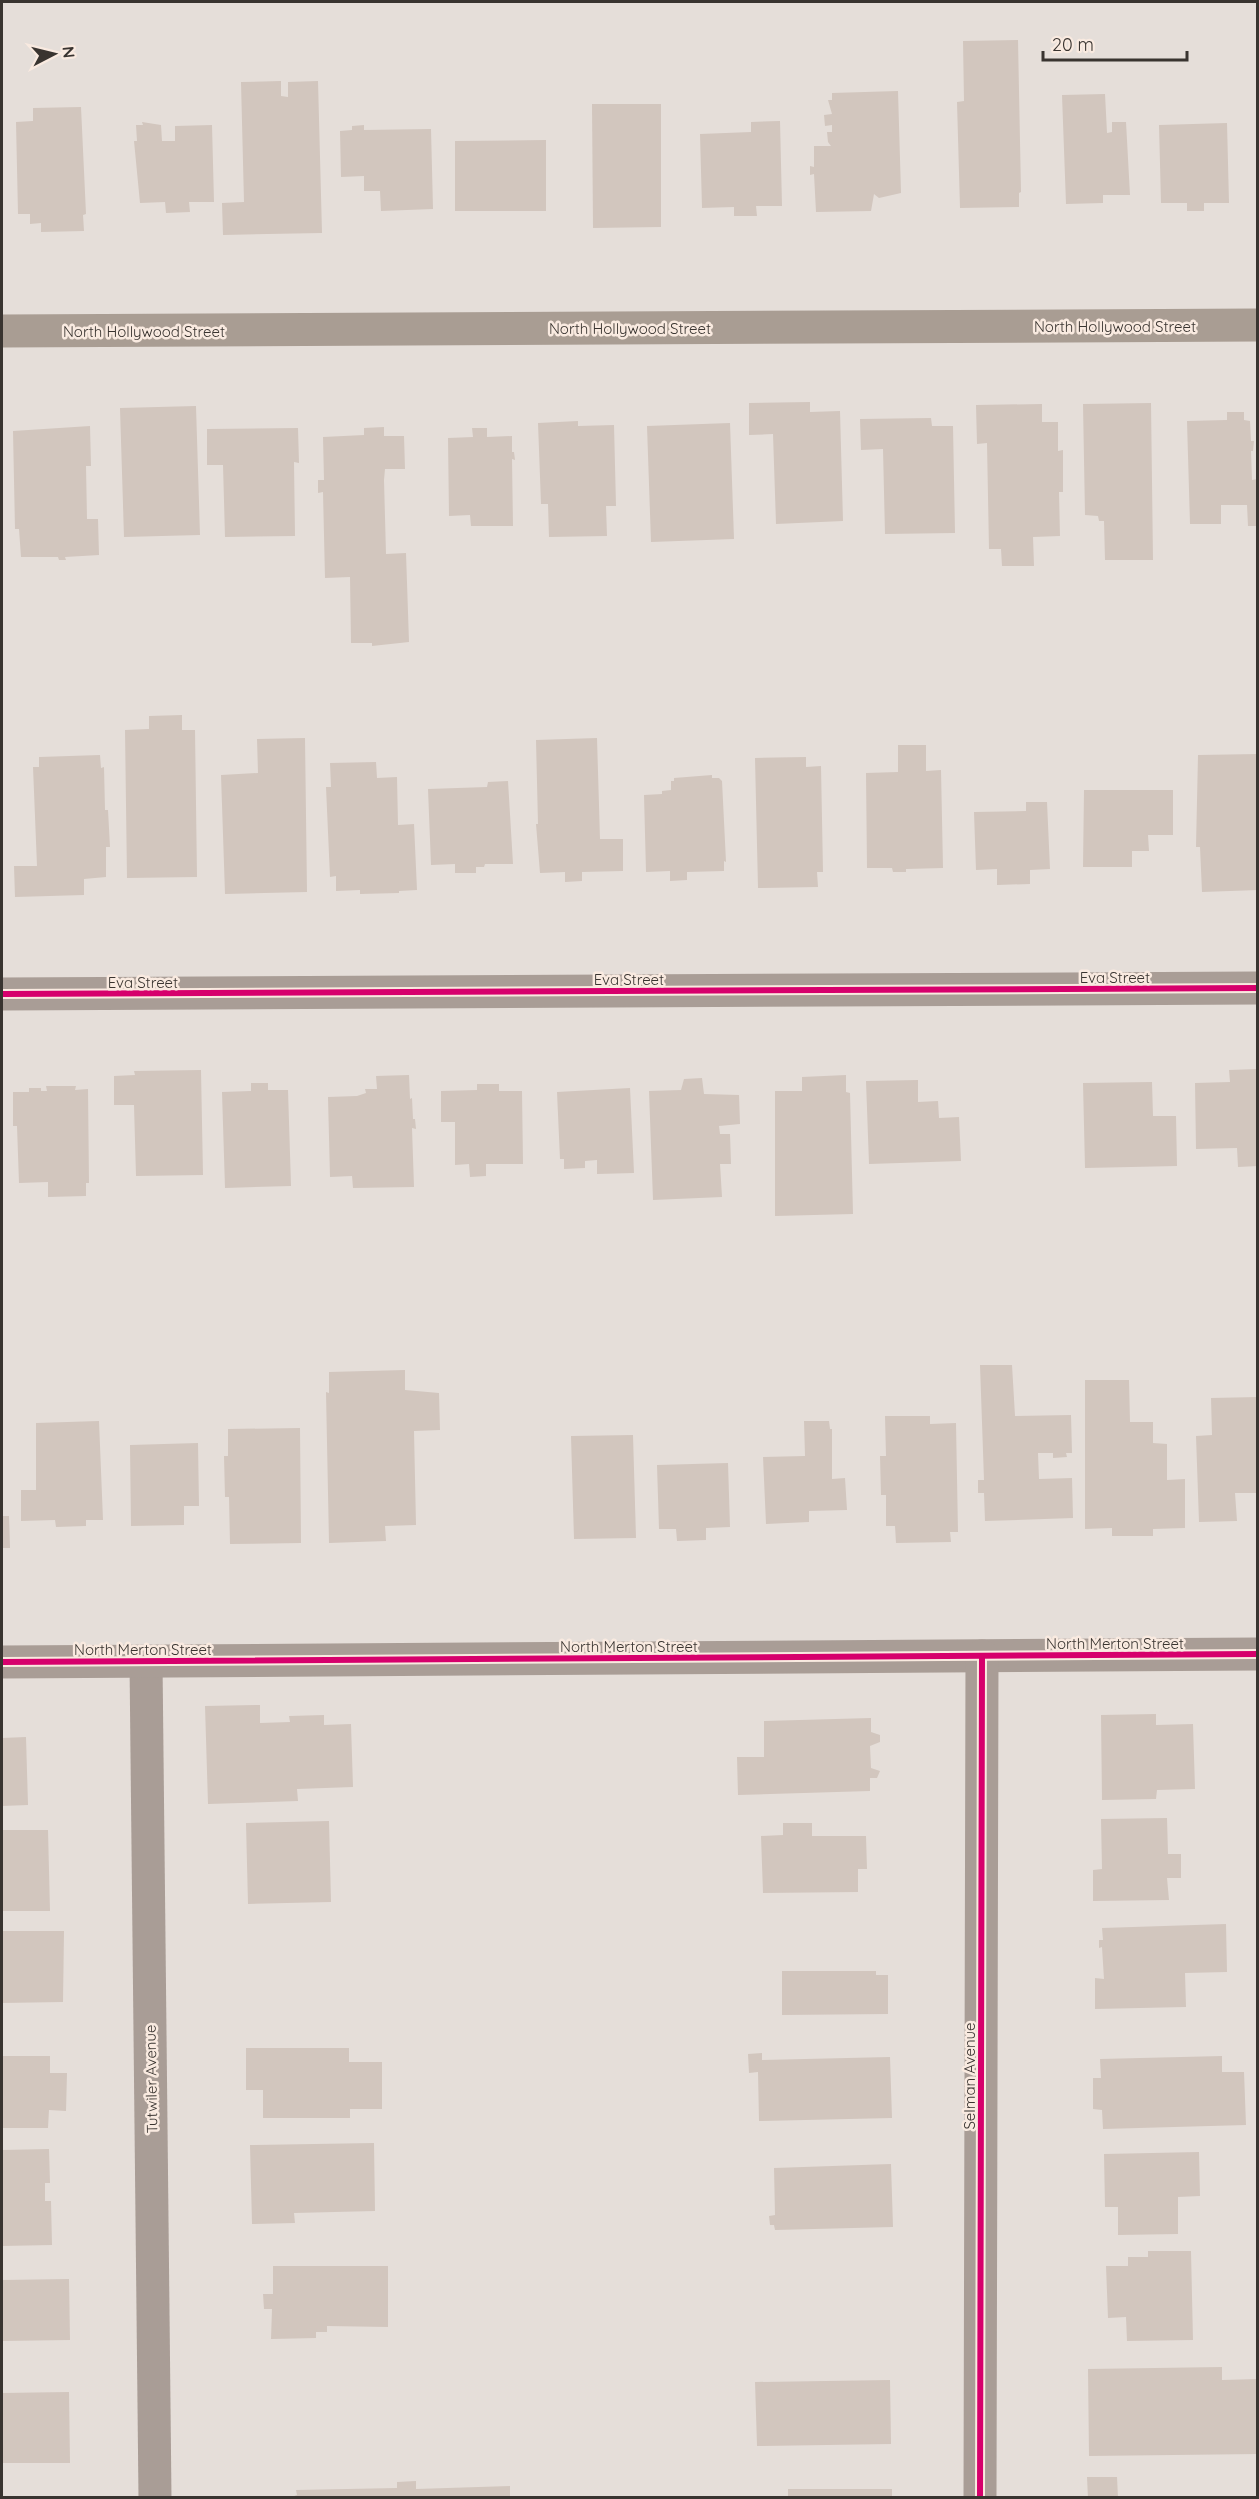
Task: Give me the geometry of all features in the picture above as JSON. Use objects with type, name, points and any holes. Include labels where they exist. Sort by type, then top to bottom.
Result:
[{"type":"main road","name":"North Hollywood Street","points":[[2,331],[1257,325]]},
{"type":"street","name":"Eva Street","points":[[2,994],[1257,988]]},
{"type":"street","name":"North Merton Street","points":[[2,1662],[1257,1654]]},
{"type":"street","name":"Selman Avenue","points":[[980,2498],[982,1656]]},
{"type":"street","name":"Tutwiler Avenue","points":[[146,1661],[155,2498]]},
{"type":"building","points":[[1018,40],[1021,192],[1019,193],[1019,207],[960,208],[957,102],[964,101],[963,41]]},
{"type":"building","points":[[281,81],[281,96],[288,97],[288,82],[318,81],[322,233],[223,235],[222,203],[244,202],[241,82]]},
{"type":"building","points":[[898,91],[901,193],[879,198],[874,194],[871,211],[816,212],[814,174],[810,175],[810,166],[814,167],[814,146],[831,146],[827,132],[832,132],[832,125],[825,126],[824,115],[832,114],[828,100],[832,100],[832,93]]},
{"type":"building","points":[[1105,94],[1107,133],[1112,132],[1112,122],[1126,122],[1130,195],[1103,195],[1103,203],[1066,204],[1062,95]]},
{"type":"building","points":[[592,104],[661,104],[661,227],[593,228]]},
{"type":"building","points":[[81,107],[86,214],[83,215],[84,231],[41,232],[41,223],[30,224],[30,214],[18,214],[16,122],[33,121],[33,108]]},
{"type":"building","points":[[780,121],[782,206],[756,206],[757,216],[734,216],[734,207],[702,208],[700,134],[751,132],[751,122]]},
{"type":"building","points":[[142,122],[161,125],[162,141],[175,141],[175,126],[212,125],[214,202],[189,202],[190,212],[166,213],[165,202],[140,203],[134,141],[137,141],[136,125],[143,125]]},
{"type":"building","points":[[1227,123],[1229,203],[1204,203],[1204,211],[1187,211],[1187,203],[1161,203],[1159,125]]},
{"type":"building","points":[[364,125],[364,130],[431,129],[433,209],[381,211],[380,191],[364,191],[364,176],[341,177],[340,131],[352,130],[352,126]]},
{"type":"building","points":[[546,140],[546,211],[455,211],[455,141]]},
{"type":"building","points":[[810,402],[810,412],[840,411],[843,521],[776,524],[773,434],[749,435],[749,403]]},
{"type":"building","points":[[1151,403],[1153,560],[1105,560],[1104,521],[1099,521],[1098,516],[1085,515],[1083,404]]},
{"type":"building","points":[[1042,404],[1042,422],[1058,422],[1058,451],[1063,450],[1063,492],[1059,492],[1060,536],[1033,537],[1034,566],[1002,566],[1001,549],[989,549],[987,443],[977,444],[976,405]]},
{"type":"building","points":[[196,406],[200,535],[124,537],[120,408]]},
{"type":"building","points":[[1227,412],[1244,412],[1244,420],[1250,421],[1251,441],[1254,441],[1253,451],[1251,451],[1252,480],[1258,479],[1258,526],[1248,526],[1247,505],[1221,505],[1221,524],[1190,524],[1187,421],[1227,420]]},
{"type":"building","points":[[931,418],[932,426],[953,426],[955,533],[885,534],[883,449],[861,450],[860,419]]},
{"type":"building","points":[[578,421],[578,426],[614,425],[616,506],[606,506],[607,536],[549,537],[548,504],[541,504],[538,423]]},
{"type":"building","points":[[730,423],[734,539],[651,542],[647,426]]},
{"type":"building","points":[[90,426],[91,466],[86,466],[87,519],[98,519],[99,555],[65,557],[66,560],[59,560],[58,557],[21,557],[19,529],[15,529],[13,431]]},
{"type":"building","points":[[384,427],[384,436],[404,436],[405,469],[385,469],[384,480],[386,554],[406,553],[409,642],[372,646],[372,643],[351,643],[350,577],[325,578],[323,492],[318,493],[318,480],[324,480],[323,437],[364,435],[364,428]]},
{"type":"building","points":[[298,428],[299,463],[294,462],[295,536],[225,537],[223,465],[207,465],[207,429]]},
{"type":"building","points":[[472,428],[487,428],[487,437],[512,436],[512,452],[514,452],[515,460],[512,459],[513,526],[471,526],[470,515],[449,516],[448,438],[473,437]]},
{"type":"building","points":[[182,715],[182,730],[195,730],[197,877],[127,878],[125,730],[149,729],[149,716]]},
{"type":"building","points":[[305,738],[307,892],[225,894],[221,775],[258,773],[257,739]]},
{"type":"building","points":[[597,738],[600,839],[623,839],[623,871],[582,872],[582,881],[565,882],[565,872],[540,873],[536,824],[538,824],[536,740]]},
{"type":"building","points":[[898,745],[926,745],[926,771],[941,770],[943,868],[906,869],[906,872],[893,872],[892,868],[867,868],[866,773],[898,772]]},
{"type":"building","points":[[1258,754],[1258,890],[1202,892],[1200,847],[1196,847],[1198,755]]},
{"type":"building","points":[[100,755],[101,768],[104,767],[105,810],[108,810],[110,847],[106,847],[106,877],[84,879],[84,895],[15,897],[14,866],[37,866],[33,767],[39,767],[39,757]]},
{"type":"building","points":[[806,757],[806,767],[821,766],[823,872],[817,872],[818,887],[758,888],[755,758]]},
{"type":"building","points":[[376,762],[377,778],[397,777],[398,825],[414,824],[417,890],[360,894],[360,890],[336,891],[336,876],[330,877],[326,787],[331,787],[330,763]]},
{"type":"building","points":[[712,775],[712,778],[719,778],[722,781],[726,862],[724,861],[724,871],[687,872],[687,880],[670,881],[670,871],[646,872],[644,795],[662,794],[662,791],[671,790],[671,781],[674,781],[674,778]]},
{"type":"building","points":[[508,781],[513,864],[485,864],[484,867],[476,867],[476,873],[455,873],[455,864],[431,865],[428,789],[487,787],[488,782]]},
{"type":"building","points":[[1084,790],[1173,790],[1173,835],[1148,835],[1149,851],[1132,851],[1132,867],[1083,867]]},
{"type":"building","points":[[1026,802],[1047,802],[1050,869],[1030,870],[1030,884],[997,885],[997,869],[976,870],[974,812],[1026,811]]},
{"type":"building","points":[[1257,1069],[1258,1166],[1238,1167],[1237,1148],[1196,1149],[1195,1083],[1230,1082],[1229,1070]]},
{"type":"building","points":[[201,1070],[203,1175],[136,1176],[134,1105],[114,1105],[114,1076],[135,1075],[134,1071]]},
{"type":"building","points":[[409,1075],[410,1099],[412,1098],[416,1129],[412,1128],[414,1187],[353,1188],[352,1176],[330,1177],[328,1097],[357,1096],[366,1093],[365,1089],[377,1089],[376,1076]]},
{"type":"building","points":[[846,1075],[846,1092],[850,1093],[853,1214],[775,1216],[775,1091],[802,1091],[802,1077]]},
{"type":"building","points":[[702,1078],[704,1094],[739,1095],[740,1124],[719,1126],[720,1134],[730,1134],[731,1164],[720,1164],[722,1197],[653,1200],[649,1091],[681,1090],[684,1079]]},
{"type":"building","points":[[918,1080],[918,1102],[938,1101],[939,1118],[959,1117],[961,1161],[869,1164],[866,1081]]},
{"type":"building","points":[[1152,1082],[1153,1116],[1176,1116],[1177,1166],[1085,1168],[1083,1083]]},
{"type":"building","points":[[251,1083],[268,1083],[268,1090],[288,1090],[291,1186],[225,1188],[222,1092],[251,1091]]},
{"type":"building","points":[[477,1084],[499,1084],[499,1091],[522,1091],[523,1164],[486,1164],[486,1176],[470,1177],[469,1164],[455,1165],[455,1122],[441,1122],[441,1091],[477,1090]]},
{"type":"building","points":[[46,1086],[76,1086],[75,1090],[88,1089],[89,1183],[86,1183],[86,1196],[48,1197],[48,1182],[19,1183],[17,1126],[13,1126],[13,1092],[29,1092],[29,1088],[41,1088],[41,1091],[47,1091]]},
{"type":"building","points":[[630,1088],[634,1173],[597,1174],[597,1160],[585,1161],[585,1168],[564,1169],[564,1159],[560,1159],[557,1092]]},
{"type":"building","points":[[980,1365],[1012,1365],[1015,1416],[1071,1415],[1072,1453],[1066,1453],[1067,1457],[1053,1458],[1053,1453],[1038,1453],[1039,1479],[1072,1478],[1073,1518],[985,1521],[984,1493],[978,1493],[978,1480],[984,1480]]},
{"type":"building","points":[[405,1370],[405,1390],[439,1393],[440,1430],[414,1431],[416,1525],[385,1526],[386,1541],[329,1543],[326,1392],[329,1393],[329,1372]]},
{"type":"building","points":[[1085,1380],[1129,1380],[1130,1422],[1153,1422],[1153,1443],[1167,1444],[1167,1480],[1185,1479],[1185,1528],[1153,1529],[1153,1536],[1112,1536],[1112,1528],[1085,1529]]},
{"type":"building","points":[[1258,1397],[1258,1493],[1235,1493],[1237,1521],[1199,1522],[1196,1436],[1212,1435],[1211,1398]]},
{"type":"building","points":[[885,1416],[930,1416],[930,1424],[956,1423],[958,1532],[950,1532],[951,1542],[896,1543],[895,1526],[886,1526],[886,1495],[881,1495],[880,1456],[886,1456]]},
{"type":"building","points":[[99,1421],[103,1520],[86,1520],[86,1526],[56,1527],[55,1520],[21,1521],[21,1490],[36,1490],[36,1423]]},
{"type":"building","points":[[804,1421],[829,1421],[830,1429],[832,1429],[832,1479],[845,1478],[847,1510],[809,1511],[809,1522],[766,1524],[763,1457],[805,1456]]},
{"type":"building","points":[[300,1428],[301,1543],[230,1544],[229,1497],[225,1497],[224,1456],[228,1456],[228,1429]]},
{"type":"building","points":[[633,1435],[636,1538],[574,1539],[571,1436]]},
{"type":"building","points":[[198,1443],[199,1506],[184,1506],[184,1525],[131,1526],[130,1445]]},
{"type":"building","points":[[728,1463],[730,1527],[706,1528],[706,1540],[677,1541],[676,1529],[659,1529],[657,1465]]},
{"type":"building","points":[[2,1516],[9,1516],[10,1548],[2,1548]]},
{"type":"building","points":[[260,1705],[260,1723],[290,1722],[289,1716],[324,1715],[324,1725],[351,1724],[353,1787],[297,1789],[298,1801],[208,1804],[205,1706]]},
{"type":"building","points":[[1156,1714],[1156,1725],[1193,1724],[1195,1789],[1157,1790],[1156,1799],[1102,1800],[1101,1715]]},
{"type":"building","points":[[871,1718],[871,1732],[880,1735],[880,1742],[870,1746],[871,1768],[880,1771],[877,1778],[870,1778],[870,1791],[738,1795],[737,1757],[764,1757],[764,1721]]},
{"type":"building","points":[[26,1737],[28,1805],[2,1806],[2,1738]]},
{"type":"building","points":[[1167,1818],[1168,1854],[1181,1854],[1181,1878],[1167,1878],[1169,1900],[1093,1901],[1093,1870],[1102,1869],[1101,1819]]},
{"type":"building","points":[[329,1821],[331,1902],[248,1904],[246,1823]]},
{"type":"building","points":[[783,1823],[812,1823],[812,1836],[866,1836],[867,1869],[858,1869],[858,1892],[763,1893],[761,1836],[783,1835]]},
{"type":"building","points":[[2,1830],[48,1830],[50,1911],[2,1911]]},
{"type":"building","points":[[1226,1924],[1227,1972],[1185,1973],[1186,2007],[1095,2009],[1095,1978],[1104,1979],[1102,1947],[1099,1948],[1099,1940],[1103,1940],[1102,1928]]},
{"type":"building","points":[[2,1931],[64,1931],[63,2002],[2,2003]]},
{"type":"building","points":[[782,1971],[876,1971],[876,1975],[888,1975],[888,2014],[782,2015]]},
{"type":"building","points":[[246,2048],[349,2048],[349,2062],[382,2062],[382,2109],[350,2109],[350,2118],[263,2118],[263,2090],[246,2090]]},
{"type":"building","points":[[762,2053],[762,2060],[890,2057],[892,2118],[759,2121],[758,2072],[749,2073],[748,2054]]},
{"type":"building","points":[[2,2056],[50,2056],[50,2073],[67,2073],[66,2111],[49,2110],[48,2128],[2,2128]]},
{"type":"building","points":[[1222,2056],[1222,2072],[1244,2072],[1246,2125],[1103,2129],[1102,2110],[1093,2109],[1093,2078],[1101,2078],[1100,2059]]},
{"type":"building","points":[[374,2143],[375,2211],[294,2213],[295,2223],[252,2224],[250,2145]]},
{"type":"building","points":[[49,2149],[50,2183],[45,2183],[45,2201],[51,2201],[52,2245],[2,2246],[2,2150]]},
{"type":"building","points":[[1199,2152],[1200,2196],[1178,2197],[1178,2234],[1118,2235],[1118,2207],[1105,2207],[1104,2154]]},
{"type":"building","points":[[891,2164],[893,2227],[775,2230],[774,2225],[770,2225],[769,2216],[775,2215],[774,2168]]},
{"type":"building","points":[[1148,2251],[1191,2251],[1193,2340],[1127,2341],[1126,2317],[1108,2318],[1106,2266],[1128,2266],[1128,2257],[1148,2257]]},
{"type":"building","points":[[273,2266],[388,2266],[388,2327],[327,2326],[327,2332],[316,2332],[316,2338],[271,2339],[272,2309],[264,2309],[263,2294],[273,2294]]},
{"type":"building","points":[[69,2279],[70,2340],[2,2341],[2,2280]]},
{"type":"building","points":[[1222,2367],[1222,2380],[1258,2379],[1258,2454],[1089,2456],[1088,2369]]},
{"type":"building","points":[[890,2380],[891,2444],[757,2446],[755,2382]]},
{"type":"building","points":[[69,2392],[70,2463],[2,2463],[2,2393]]},
{"type":"building","points":[[1087,2477],[1117,2477],[1118,2498],[1088,2498]]},
{"type":"building","points":[[416,2481],[416,2489],[510,2486],[510,2498],[288,2498],[297,2495],[296,2490],[397,2488],[397,2482]]},
{"type":"building","points":[[788,2489],[892,2489],[892,2498],[788,2498]]},
{"type":"cycle path","points":[[2,994],[1258,988]]},
{"type":"cycle path","points":[[2,1662],[1258,1654]]},
{"type":"cycle path","points":[[980,2498],[982,1656]]}]
